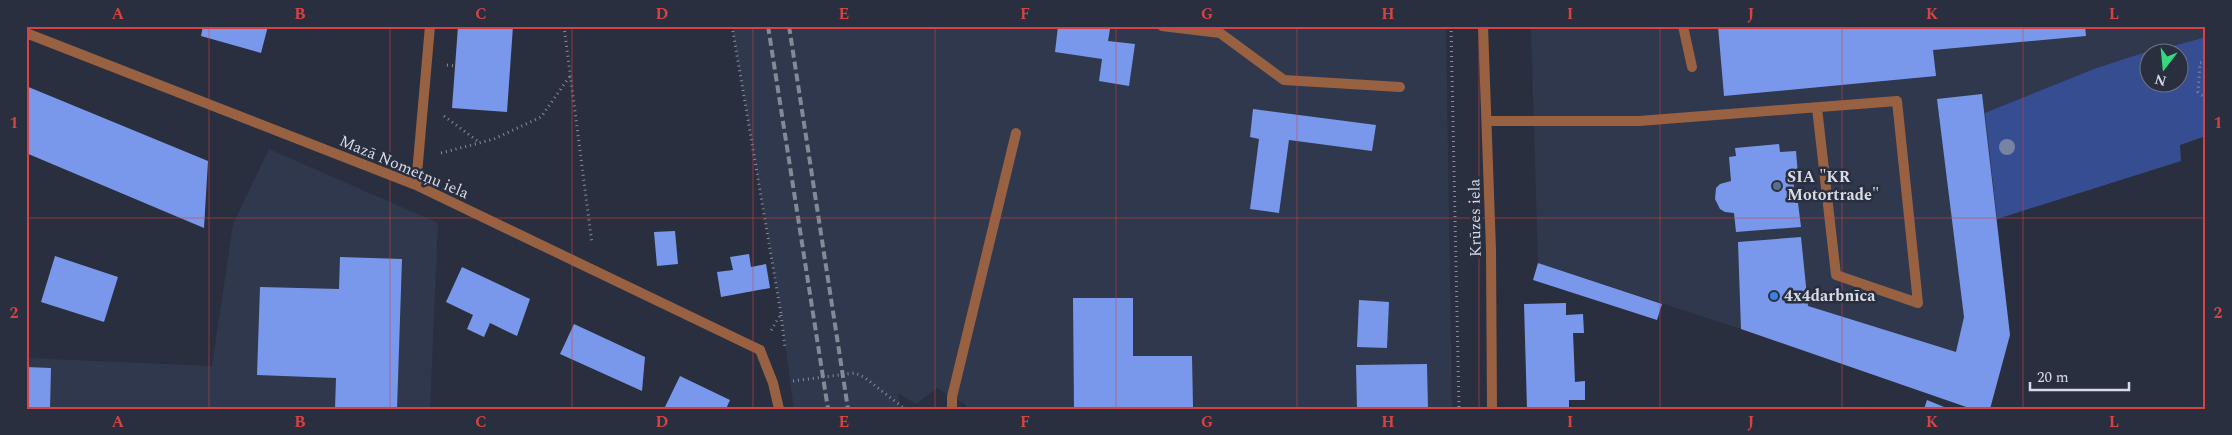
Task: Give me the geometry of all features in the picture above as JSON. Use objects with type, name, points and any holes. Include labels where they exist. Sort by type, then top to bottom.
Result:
[{"type":"street","points":[[416,185],[430,26]]},
{"type":"street","points":[[1162,26],[1220,33],[1284,80],[1400,87]]},
{"type":"street","name":"Krūzes iela","points":[[1483,26],[1487,121],[1492,409]]},
{"type":"street","points":[[1684,26],[1692,67]]},
{"type":"street","name":"Mazā Nometņu iela","points":[[26,33],[416,185],[760,350]]},
{"type":"street","points":[[1487,121],[1639,121],[1897,101],[1918,303],[1836,275],[1817,108]]},
{"type":"street","points":[[952,409],[952,396],[1016,133]]},
{"type":"street","points":[[760,350],[773,383],[779,409]]},
{"type":"path","points":[[564,26],[595,271]]},
{"type":"path","points":[[732,26],[781,314],[760,350]]},
{"type":"path","points":[[1452,26],[1459,409]]},
{"type":"path","points":[[2206,61],[2200,63],[2198,92],[2206,99]]},
{"type":"path","points":[[418,159],[494,139],[541,117],[570,76]]},
{"type":"path","points":[[423,101],[480,142]]},
{"type":"path","points":[[790,381],[855,373],[864,377],[905,409]]},
{"type":"shaded area","points":[[732,26],[1446,26],[1452,409],[967,409],[966,405],[937,388],[916,404],[898,393],[901,409],[794,409],[781,314]]},
{"type":"shaded area","points":[[1531,26],[2206,26],[2206,37],[2188,42],[2140,42],[2140,54],[1985,113],[2010,335],[1990,409],[1972,409],[1741,329],[1538,263]]},
{"type":"shaded area","points":[[2206,37],[2206,136],[2180,145],[2181,161],[1997,219],[1985,113],[2094,69],[2140,54],[2140,92],[2190,92],[2190,42],[2188,42]]},
{"type":"shaded area","points":[[269,149],[438,223],[430,409],[26,409],[26,358],[212,366],[233,224]]},
{"type":"building","points":[[203,26],[268,26],[261,53],[201,36]]},
{"type":"building","points":[[458,26],[513,26],[507,112],[452,108]]},
{"type":"building","points":[[1058,26],[1094,26],[1110,29],[1108,41],[1135,44],[1129,86],[1099,81],[1102,59],[1055,52]]},
{"type":"building","points":[[1718,26],[2085,26],[2086,36],[1933,50],[1936,76],[1724,96]]},
{"type":"building","points":[[26,86],[208,161],[204,228],[26,153]]},
{"type":"building","points":[[1982,94],[2010,335],[1990,409],[1972,409],[1741,329],[1738,242],[1801,237],[1808,306],[1956,352],[1964,317],[1937,99]]},
{"type":"building","points":[[1253,109],[1376,125],[1372,151],[1289,140],[1279,213],[1250,209],[1259,139],[1250,137]]},
{"type":"building","points":[[1779,144],[1780,152],[1796,151],[1798,175],[1793,176],[1795,203],[1798,203],[1801,227],[1736,232],[1734,213],[1725,212],[1720,209],[1715,199],[1716,188],[1720,184],[1731,181],[1729,157],[1736,156],[1735,148]]},
{"type":"building","points":[[675,231],[678,264],[657,266],[654,232]]},
{"type":"building","points":[[749,254],[751,267],[766,264],[770,288],[721,297],[717,272],[733,270],[730,257]]},
{"type":"building","points":[[55,256],[118,277],[104,322],[41,302]]},
{"type":"building","points":[[340,257],[402,259],[397,409],[335,409],[336,378],[257,375],[260,287],[339,289]]},
{"type":"building","points":[[1538,263],[1662,304],[1657,320],[1533,280]]},
{"type":"building","points":[[462,267],[530,299],[517,336],[490,323],[484,337],[467,329],[473,315],[446,302]]},
{"type":"building","points":[[1073,298],[1133,298],[1133,356],[1192,356],[1193,407],[1074,408]]},
{"type":"building","points":[[1359,300],[1389,302],[1387,348],[1357,347]]},
{"type":"building","points":[[1566,303],[1566,315],[1583,314],[1584,333],[1573,333],[1575,382],[1585,381],[1585,400],[1569,400],[1569,409],[1527,409],[1524,304]]},
{"type":"building","points":[[574,324],[645,357],[642,391],[560,354]]},
{"type":"building","points":[[1427,364],[1428,409],[1357,409],[1356,365]]},
{"type":"building","points":[[26,367],[51,368],[50,409],[26,409]]},
{"type":"building","points":[[680,376],[730,400],[726,409],[664,409]]},
{"type":"building","points":[[1927,400],[1949,409],[1924,409]]},
{"type":"railway","points":[[768,26],[828,409]]},
{"type":"railway","points":[[789,26],[848,409]]},
{"type":"place","name":"SIA \"KR Motortrade\"","points":[[1777,186]]},
{"type":"place","name":"4x4darbnīca","points":[[1774,296]]}]
